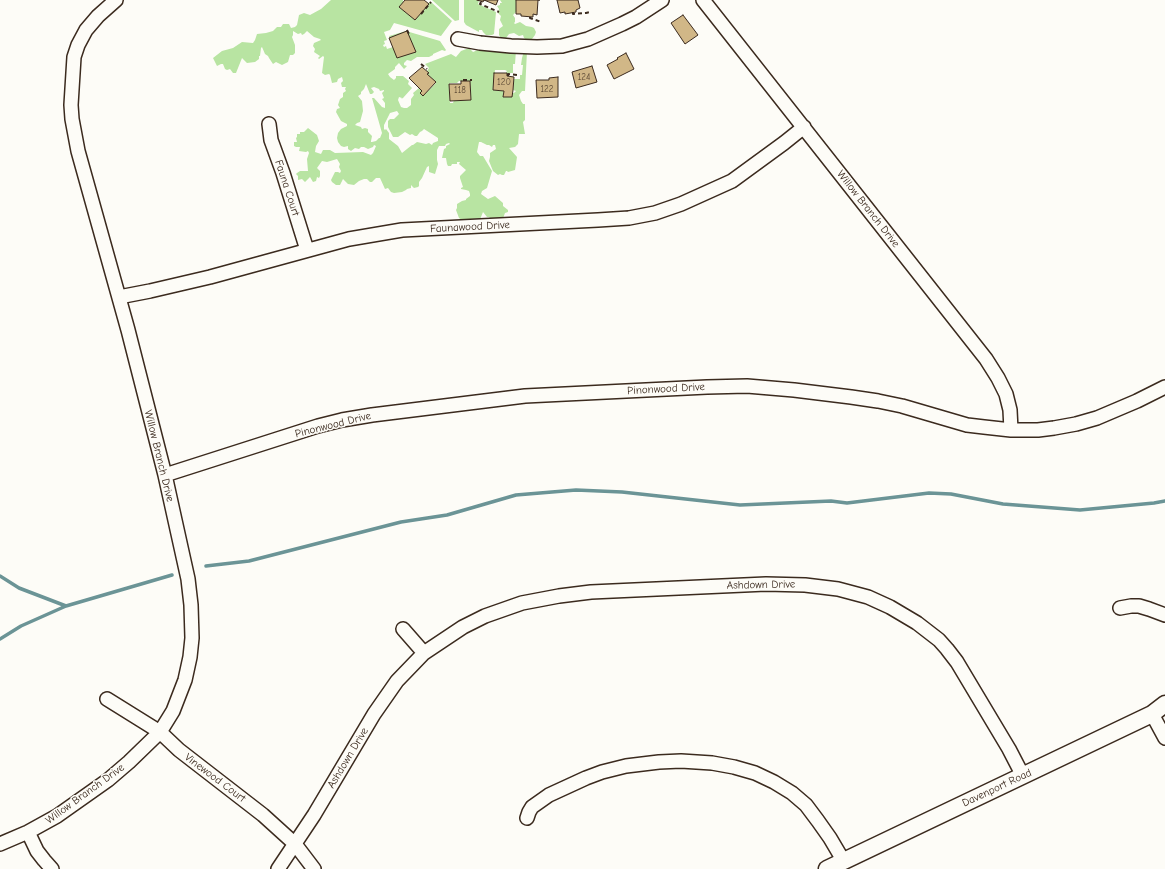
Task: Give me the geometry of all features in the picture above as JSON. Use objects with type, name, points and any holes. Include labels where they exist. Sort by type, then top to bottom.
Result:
[{"type":"street","name":"Willow Branch Drive","points":[[0,844],[28,832],[57,816],[108,780],[160,732],[173,711],[185,680],[190,657],[192,638],[191,605],[188,579],[165,475],[119,297],[78,151],[72,119],[71,105],[74,57],[78,45],[86,30],[98,16],[116,0]]},
{"type":"street","points":[[458,39],[511,46],[562,46],[588,39],[622,24],[636,17],[662,0]]},
{"type":"street","name":"Willow Branch Drive","points":[[703,0],[986,359],[1006,394],[1010,410],[1012,430]]},
{"type":"street","name":"Fauna Court","points":[[269,124],[271,140],[307,250]]},
{"type":"street","name":"Faunawood Drive","points":[[119,297],[150,292],[210,277],[349,239],[402,230],[629,218],[655,213],[681,204],[732,182],[804,127]]},
{"type":"street","name":"Pinonwood Drive","points":[[165,475],[318,426],[342,420],[524,396],[747,386],[794,390],[878,401],[967,424],[1012,430],[1049,428],[1076,424],[1097,418],[1165,387]]},
{"type":"street","name":"Ashdown Drive","points":[[278,869],[314,815],[374,714],[397,681],[424,653],[463,627],[485,616],[522,603],[591,592],[766,584],[806,585],[838,589],[868,597],[890,607],[917,623],[939,640],[956,662],[1009,749],[1023,776]]},
{"type":"street","points":[[1120,608],[1139,606],[1165,615]]},
{"type":"street","points":[[403,630],[424,653]]},
{"type":"street","name":"Vinewood Court","points":[[107,699],[160,732],[179,750],[263,815],[295,844],[314,869]]},
{"type":"street","name":"Davenport Road","points":[[827,869],[843,860],[1152,714],[1165,704]]},
{"type":"street","points":[[1152,714],[1165,738]]},
{"type":"street","points":[[527,818],[532,807],[549,795],[602,772],[626,766],[659,762],[681,761],[712,763],[755,773],[792,793],[806,805],[830,838],[843,860]]},
{"type":"street","points":[[28,832],[37,851],[52,869]]},
{"type":"path","points":[[421,14],[431,2]]},
{"type":"path","points":[[481,2],[480,4],[498,12]]},
{"type":"path","points":[[573,12],[573,14],[586,14],[590,12]]},
{"type":"path","points":[[530,17],[541,22]]},
{"type":"path","points":[[407,30],[410,36]]},
{"type":"path","points":[[421,64],[426,69]]},
{"type":"path","points":[[508,76],[508,74],[518,75]]},
{"type":"path","points":[[463,80],[472,80]]},
{"type":"green space","points":[[331,0],[403,0],[403,3],[399,7],[408,14],[431,2],[452,21],[441,36],[394,23],[390,30],[384,32],[387,40],[384,41],[385,44],[383,45],[384,47],[386,46],[387,49],[393,47],[389,36],[406,31],[440,41],[446,50],[442,50],[429,57],[417,57],[411,61],[407,60],[404,65],[407,66],[404,69],[399,63],[395,69],[388,74],[394,80],[396,76],[403,76],[409,81],[408,84],[412,88],[403,98],[401,99],[402,98],[399,97],[398,100],[401,107],[404,108],[411,105],[411,99],[414,95],[413,93],[419,88],[422,91],[420,93],[423,96],[436,83],[427,74],[429,68],[425,64],[451,54],[456,57],[461,51],[469,48],[473,52],[480,49],[483,51],[516,50],[513,73],[506,73],[507,71],[505,70],[495,70],[493,90],[504,91],[503,97],[514,93],[516,91],[513,90],[514,79],[520,79],[520,75],[522,75],[522,58],[524,51],[527,51],[525,91],[522,91],[519,95],[523,104],[525,104],[525,120],[523,122],[525,134],[519,134],[518,144],[515,147],[509,148],[517,157],[515,170],[508,172],[506,171],[504,175],[498,175],[493,171],[489,161],[490,153],[496,149],[495,145],[492,147],[479,142],[477,152],[480,156],[483,156],[492,171],[487,188],[482,191],[481,194],[488,199],[495,196],[503,203],[503,206],[508,210],[508,212],[505,213],[502,221],[491,221],[490,218],[483,212],[479,222],[463,221],[459,218],[456,210],[457,204],[466,200],[470,194],[469,191],[461,189],[463,187],[460,176],[466,170],[459,164],[460,162],[448,166],[446,158],[442,158],[444,149],[450,144],[449,143],[445,146],[439,146],[437,150],[438,164],[435,174],[429,172],[429,166],[427,167],[418,187],[414,188],[411,185],[411,188],[402,192],[394,193],[388,188],[385,189],[380,178],[376,178],[372,182],[364,179],[354,185],[348,184],[343,179],[340,185],[336,185],[331,180],[335,172],[340,173],[341,171],[339,167],[340,164],[337,159],[327,162],[322,161],[317,168],[320,171],[320,176],[319,178],[317,177],[316,181],[313,182],[310,177],[305,182],[302,179],[298,180],[297,173],[300,171],[308,171],[307,159],[309,153],[308,151],[299,151],[300,147],[294,146],[294,142],[297,142],[297,134],[304,132],[308,128],[317,135],[319,141],[315,152],[321,154],[323,150],[330,150],[335,153],[363,152],[371,155],[376,146],[374,145],[368,149],[364,147],[359,149],[355,148],[351,151],[348,149],[348,146],[341,146],[338,142],[338,133],[341,129],[347,126],[347,124],[341,121],[336,112],[337,109],[340,108],[338,105],[340,99],[343,97],[343,93],[346,91],[346,87],[342,87],[342,77],[338,79],[337,82],[332,83],[329,74],[325,75],[322,73],[324,57],[318,58],[320,56],[314,52],[315,49],[313,46],[314,43],[321,40],[314,37],[307,31],[302,35],[301,33],[298,34],[293,31],[292,37],[295,45],[295,53],[290,55],[288,62],[282,65],[276,62],[273,64],[265,54],[262,47],[259,59],[255,62],[247,63],[242,58],[236,73],[233,73],[230,69],[225,69],[223,64],[217,66],[213,58],[222,51],[233,48],[242,42],[253,43],[257,34],[273,31],[277,27],[281,27],[283,24],[289,24],[291,28],[295,27],[297,25],[299,15],[304,13],[310,15],[321,9]],"holes":[[[459,81],[470,81],[471,100],[454,100],[453,103],[450,103],[449,84],[457,83]],[[366,84],[370,94],[374,92],[371,88],[374,87],[380,91],[384,90],[382,93],[384,98],[382,99],[385,103],[385,108],[382,107],[374,98],[372,98],[382,133],[380,138],[372,142],[372,136],[368,132],[368,129],[362,129],[361,127],[355,125],[360,122],[363,111],[362,101],[358,96]],[[397,111],[399,114],[394,119],[390,119],[388,121],[388,127],[393,137],[398,137],[405,132],[410,135],[412,134],[417,136],[424,129],[438,138],[438,141],[432,145],[429,143],[426,144],[417,142],[402,153],[398,146],[389,139],[389,133],[386,129],[384,129],[384,125],[390,113]]]},
{"type":"green space","points":[[432,0],[459,0],[459,20],[455,21]]},
{"type":"green space","points":[[464,0],[477,0],[479,1],[478,4],[496,12],[494,34],[486,35],[482,30],[479,30],[479,32],[466,25],[464,22]]},
{"type":"green space","points":[[500,0],[516,0],[516,12],[513,15],[515,18],[514,23],[520,22],[526,26],[534,28],[536,32],[532,39],[527,40],[523,35],[519,36],[514,33],[509,34],[506,38],[501,38],[499,35],[499,29],[503,26],[497,6],[502,3]]},
{"type":"building","points":[[405,0],[424,0],[429,4],[415,20],[399,7]]},
{"type":"building","points":[[484,0],[498,0],[496,5]]},
{"type":"building","points":[[516,0],[538,0],[537,15],[533,14],[533,17],[516,14]]},
{"type":"building","points":[[557,0],[578,0],[580,8],[576,10],[576,12],[565,14],[565,12],[560,13]]},
{"type":"building","points":[[683,15],[698,35],[685,44],[671,23]]},
{"type":"building","points":[[407,31],[416,52],[397,58],[389,38]]},
{"type":"building","points":[[626,53],[634,69],[614,79],[607,65]]},
{"type":"building","points":[[592,66],[597,82],[576,88],[572,72]]},
{"type":"building","points":[[422,67],[436,82],[423,96],[420,93],[422,91],[409,78]]},
{"type":"building","points":[[494,73],[507,73],[507,76],[514,77],[512,97],[503,97],[504,91],[493,90]]},
{"type":"building","points":[[558,77],[558,97],[537,98],[536,80],[549,80],[549,78]]},
{"type":"building","points":[[461,81],[470,81],[471,100],[450,101],[449,84],[461,84]]},
{"type":"waterway","points":[[206,566],[249,561],[401,522],[447,515],[516,495],[576,490],[622,492],[740,505],[831,501],[847,503],[929,493],[951,494],[1003,504],[1080,510],[1165,501]]},
{"type":"waterway","points":[[0,639],[21,626],[66,606],[172,575]]},
{"type":"waterway","points":[[0,576],[19,588],[66,606]]}]
